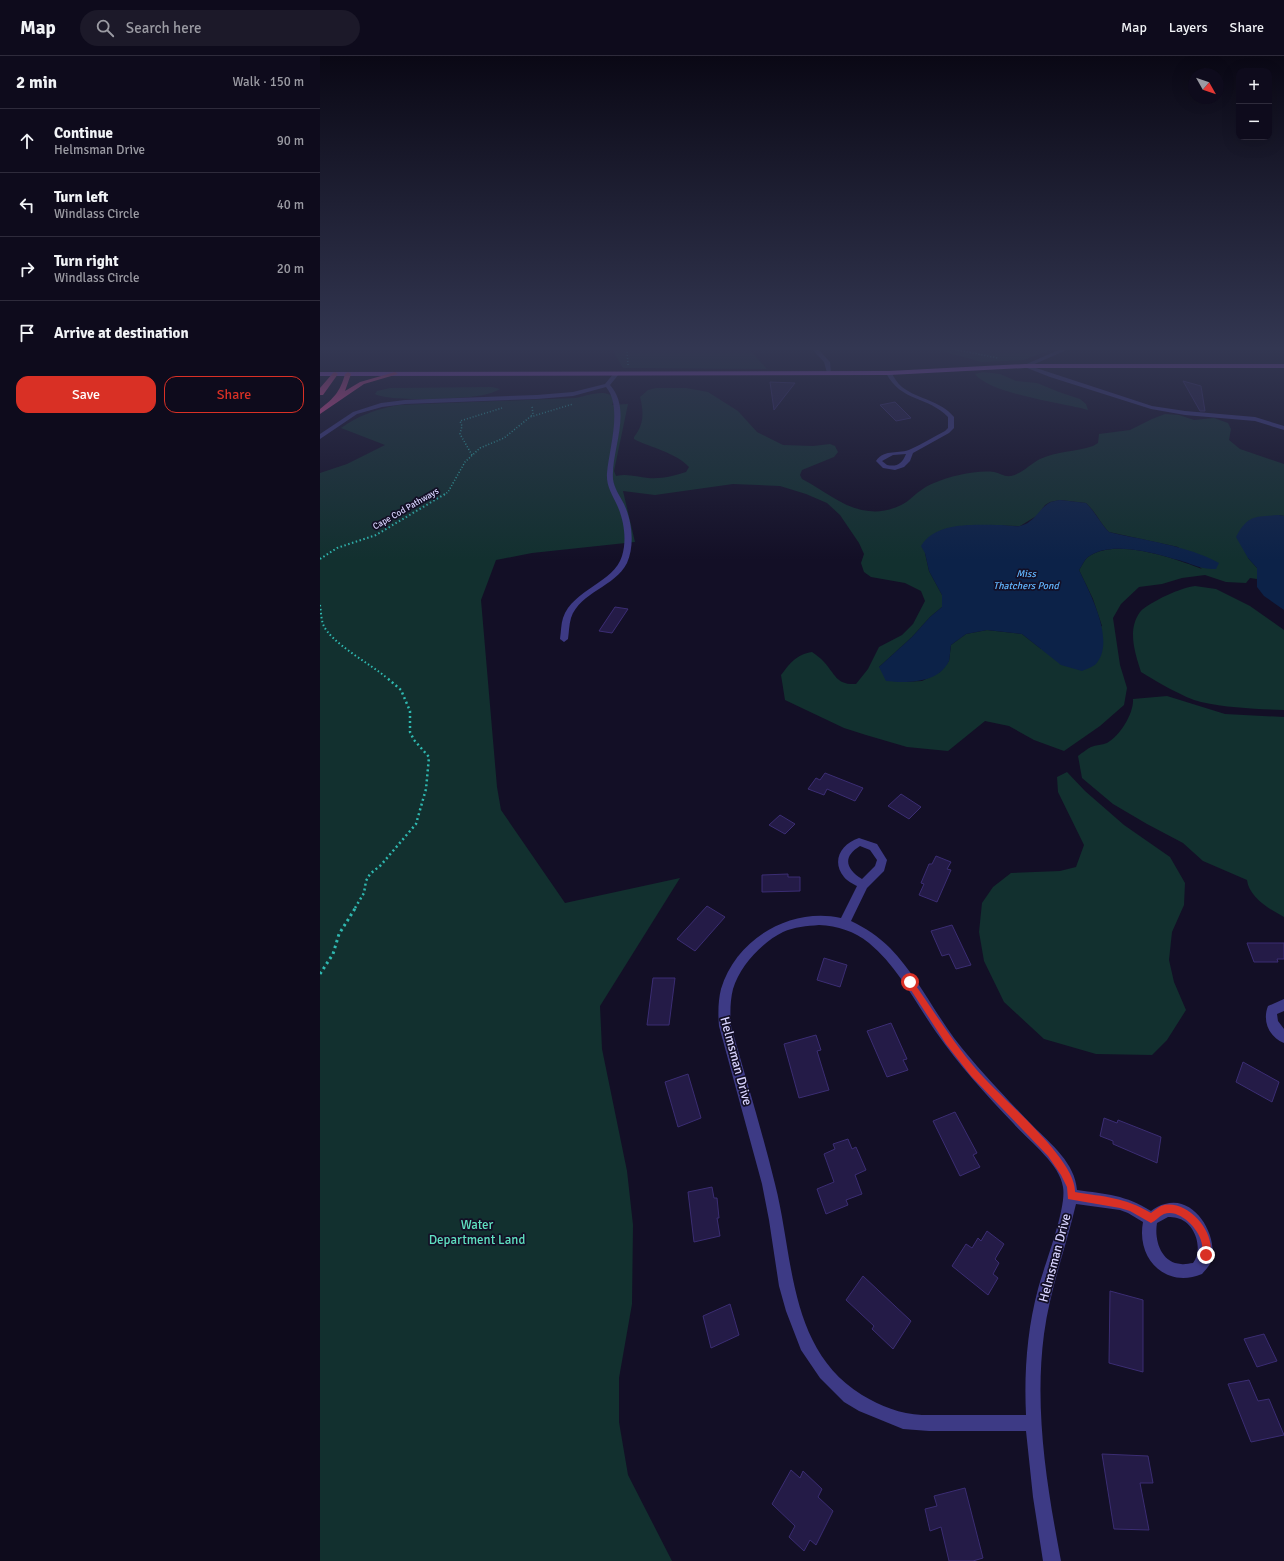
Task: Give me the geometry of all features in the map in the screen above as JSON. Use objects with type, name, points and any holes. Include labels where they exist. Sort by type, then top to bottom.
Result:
[{"type":"street","points":[[320,437],[346,419]]},
{"type":"street","points":[[564,640],[567,618],[572,609],[591,590],[611,577],[622,565],[627,552],[628,542],[623,515],[620,505],[610,486],[610,473],[617,419]]},
{"type":"street","points":[[910,452],[947,432],[951,428],[951,419]]},
{"type":"street","points":[[1257,419],[1284,428]]},
{"type":"street","points":[[844,923],[863,885]]},
{"type":"street","name":"Helmsman Drive","points":[[1034,1423],[936,1424],[905,1422],[868,1408],[852,1400],[829,1378],[815,1358],[800,1328],[786,1284],[779,1234],[760,1150],[725,1026],[725,993],[730,980],[739,963],[760,941],[773,933],[809,921],[821,920],[844,923],[857,929],[881,945],[898,964],[927,1009],[974,1073],[1051,1153],[1064,1172],[1071,1187],[1071,1196],[1042,1302],[1035,1344],[1033,1388],[1037,1465],[1052,1561]]},
{"type":"street","points":[[1284,1005],[1273,1010],[1270,1017],[1274,1028],[1284,1037]]},
{"type":"street","points":[[1071,1196],[1132,1207],[1151,1219]]},
{"type":"street","points":[[1170,1209],[1185,1214],[1194,1221],[1203,1233],[1207,1245],[1205,1259],[1200,1266],[1192,1271],[1180,1272],[1164,1264],[1156,1256],[1149,1243],[1148,1229],[1151,1219],[1162,1210],[1170,1209]]},
{"type":"path","points":[[463,419],[460,421],[462,426],[460,433],[461,439],[465,442],[472,455]]},
{"type":"path","name":"Cape Cod Pathways","points":[[320,559],[337,548],[376,535],[444,495],[462,469],[465,462],[472,455],[480,448],[504,438],[527,419]]},
{"type":"path","points":[[320,605],[323,624],[329,633],[339,643],[378,670],[401,690],[410,711],[410,732],[414,740],[429,757],[426,790],[416,824],[382,865],[370,874],[366,881],[364,893],[339,934],[333,954],[320,974]]},
{"type":"green space","name":"Water Department Land","points":[[355,419],[625,419],[614,471],[616,476],[628,475],[658,478],[686,472],[689,467],[677,458],[634,439],[642,419],[745,419],[757,432],[783,445],[813,446],[830,444],[835,446],[838,452],[834,457],[802,470],[800,475],[802,479],[851,507],[860,510],[885,511],[900,505],[927,486],[941,480],[972,473],[994,472],[1006,476],[1015,475],[1046,456],[1093,446],[1098,443],[1099,434],[1130,430],[1152,419],[1217,419],[1228,423],[1231,429],[1229,440],[1240,449],[1284,464],[1284,516],[1279,515],[1248,558],[1257,568],[1257,579],[1250,578],[1246,583],[1226,582],[1205,575],[1182,578],[1162,584],[1139,587],[1121,604],[1113,618],[1120,665],[1127,688],[1124,705],[1100,726],[1064,751],[1034,740],[1009,726],[985,721],[948,751],[907,747],[844,728],[785,700],[781,675],[794,660],[806,653],[812,652],[823,661],[840,681],[849,684],[856,684],[868,669],[879,647],[902,635],[913,624],[925,601],[921,591],[905,583],[871,577],[864,572],[861,563],[864,554],[859,543],[840,515],[827,503],[806,494],[780,486],[733,484],[655,495],[623,491],[635,542],[532,553],[496,560],[481,600],[497,787],[501,810],[565,903],[680,878],[600,1006],[602,1049],[627,1171],[633,1225],[632,1304],[619,1378],[619,1422],[628,1475],[672,1561],[320,1561],[320,473],[347,464],[385,445],[341,428]],"holes":[[[1060,500],[1086,503],[1109,532],[1178,547],[1202,569],[1145,551],[1129,549],[1100,551],[1088,557],[1079,570],[1093,599],[1102,626],[1041,649],[1022,634],[987,630],[966,634],[951,645],[949,661],[940,672],[922,681],[902,682],[879,667],[942,607],[942,595],[929,571],[925,553],[983,525],[1020,526],[1038,515],[1045,505],[1050,502]]]},
{"type":"green space","points":[[1195,586],[1216,589],[1250,606],[1284,630],[1284,710],[1232,707],[1201,702],[1178,693],[1141,672],[1133,642],[1134,626],[1140,612],[1163,597]]},
{"type":"green space","points":[[1167,696],[1225,714],[1284,717],[1284,917],[1266,906],[1256,897],[1247,880],[1203,861],[1183,843],[1113,804],[1082,778],[1078,756],[1091,747],[1107,743],[1117,735],[1129,717],[1133,705],[1133,699]]},
{"type":"green space","points":[[1067,772],[1085,791],[1124,825],[1170,857],[1185,883],[1184,905],[1172,932],[1169,960],[1174,982],[1186,1010],[1167,1040],[1152,1055],[1096,1054],[1044,1039],[1004,1002],[984,961],[979,932],[982,903],[993,887],[1011,873],[1060,871],[1076,867],[1084,845],[1058,792],[1057,777]]},
{"type":"water","name":"Miss Thatchers Pond","points":[[1060,500],[1086,503],[1109,532],[1166,544],[1193,552],[1219,563],[1216,569],[1204,568],[1154,553],[1130,549],[1107,550],[1097,552],[1088,557],[1079,570],[1099,617],[1103,643],[1101,654],[1096,664],[1082,671],[1061,665],[1022,634],[987,630],[966,634],[951,645],[949,661],[944,669],[930,678],[912,682],[886,681],[879,667],[942,607],[942,595],[929,571],[925,553],[921,546],[928,538],[936,532],[957,526],[1020,526],[1033,519],[1049,503]]},
{"type":"water","points":[[1264,516],[1284,516],[1284,610],[1264,596],[1257,587],[1257,568],[1248,558],[1236,537],[1249,520]]},
{"type":"building","points":[[615,607],[628,609],[612,633],[599,631]]},
{"type":"building","points":[[825,773],[863,788],[855,801],[827,789],[824,795],[808,789],[816,778],[820,780]]},
{"type":"building","points":[[901,794],[921,807],[909,819],[888,806]]},
{"type":"building","points":[[780,815],[795,824],[785,834],[769,825]]},
{"type":"building","points":[[936,856],[951,862],[947,869],[951,870],[937,902],[919,895],[924,884],[921,883],[929,864],[932,864]]},
{"type":"building","points":[[788,874],[788,877],[800,877],[800,891],[762,892],[762,875]]},
{"type":"building","points":[[707,906],[725,917],[695,951],[677,939]]},
{"type":"building","points":[[952,925],[971,965],[956,969],[949,954],[942,956],[931,931]]},
{"type":"building","points":[[1247,943],[1284,943],[1284,959],[1277,959],[1278,962],[1254,962]]},
{"type":"building","points":[[824,958],[847,965],[840,987],[817,980]]},
{"type":"building","points":[[653,978],[675,978],[669,1025],[647,1025]]},
{"type":"building","points":[[891,1023],[907,1059],[903,1060],[908,1070],[887,1077],[867,1031]]},
{"type":"building","points":[[816,1035],[821,1050],[817,1051],[829,1090],[799,1098],[784,1044]]},
{"type":"building","points":[[1243,1062],[1279,1082],[1272,1102],[1236,1082]]},
{"type":"building","points":[[688,1074],[701,1118],[678,1127],[665,1082]]},
{"type":"building","points":[[955,1112],[977,1153],[973,1155],[980,1167],[960,1176],[933,1121]]},
{"type":"building","points":[[1104,1118],[1117,1123],[1118,1120],[1161,1137],[1157,1163],[1113,1144],[1113,1141],[1100,1136]]},
{"type":"building","points":[[848,1139],[852,1149],[856,1147],[866,1170],[855,1175],[862,1194],[846,1200],[848,1205],[826,1214],[817,1189],[834,1182],[824,1154],[835,1149],[833,1144]]},
{"type":"building","points":[[712,1187],[714,1198],[717,1198],[719,1218],[717,1218],[720,1236],[694,1242],[688,1192]]},
{"type":"building","points":[[987,1231],[1004,1244],[995,1259],[999,1263],[993,1274],[998,1278],[988,1295],[952,1266],[966,1244],[972,1248],[978,1238],[981,1241]]},
{"type":"building","points":[[863,1276],[911,1321],[893,1349],[872,1329],[874,1326],[846,1300]]},
{"type":"building","points":[[1110,1291],[1143,1300],[1143,1372],[1109,1363]]},
{"type":"building","points":[[730,1304],[739,1335],[711,1348],[703,1316]]},
{"type":"building","points":[[1264,1334],[1277,1361],[1257,1367],[1244,1339]]},
{"type":"building","points":[[1249,1380],[1258,1401],[1269,1399],[1284,1435],[1251,1442],[1228,1384]]},
{"type":"building","points":[[1102,1454],[1148,1456],[1153,1483],[1140,1483],[1149,1530],[1114,1529]]},
{"type":"building","points":[[791,1470],[800,1478],[803,1471],[822,1489],[818,1497],[833,1511],[816,1545],[810,1540],[804,1551],[789,1537],[795,1526],[772,1504]]},
{"type":"building","points":[[965,1488],[983,1558],[973,1561],[949,1561],[941,1527],[930,1531],[925,1509],[937,1506],[934,1496]]},
{"type":"route","points":[[910,982],[949,1041],[974,1073],[1051,1153],[1064,1172],[1071,1187],[1071,1196],[1108,1201],[1132,1207],[1151,1219],[1162,1210],[1170,1209],[1179,1211],[1190,1217],[1200,1228],[1207,1245],[1206,1255]]}]
